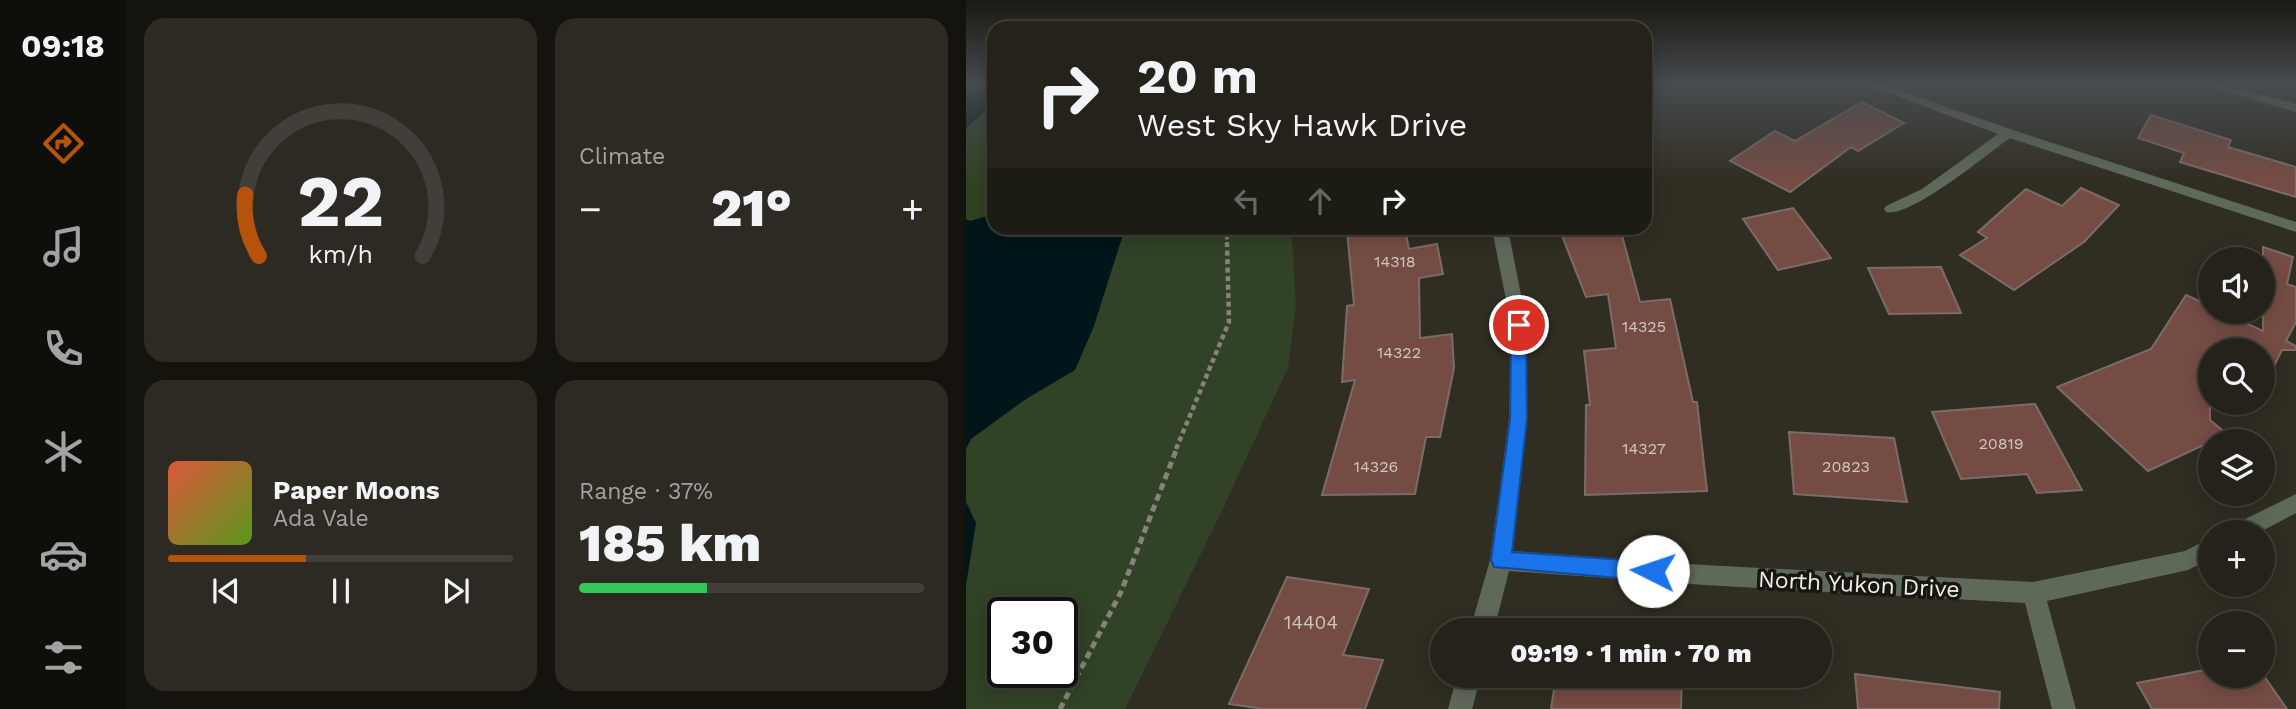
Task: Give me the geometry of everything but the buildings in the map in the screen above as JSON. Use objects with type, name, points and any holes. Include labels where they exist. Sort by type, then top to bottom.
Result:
[{"type":"street","points":[[1964,117],[2296,227]]},
{"type":"street","points":[[1891,209],[1927,192],[2008,133]]},
{"type":"street","points":[[1485,618],[1501,560],[1518,419],[1519,325],[1500,235]]},
{"type":"street","points":[[2263,520],[2296,503]]},
{"type":"street","name":"North Yukon Drive","points":[[1501,560],[1704,575],[2033,593],[2188,560],[2198,555]]},
{"type":"street","points":[[2033,593],[2064,709]]},
{"type":"street","points":[[1460,709],[1466,688]]},
{"type":"path","points":[[1060,709],[1121,592],[1154,503],[1230,322],[1227,235]]},
{"type":"green space","points":[[966,117],[987,117],[987,235],[1291,235],[1296,306],[1288,368],[1125,709],[966,709]]},
{"type":"shaded area","points":[[966,117],[978,117],[966,128]]},
{"type":"shaded area","points":[[987,216],[987,235],[1123,235],[1094,326],[1075,370],[1026,399],[971,439],[966,449],[966,219],[970,221]]},
{"type":"shaded area","points":[[966,502],[976,523],[966,585]]},
{"type":"route","points":[[1519,325],[1518,419],[1501,560],[1653,571]]}]
